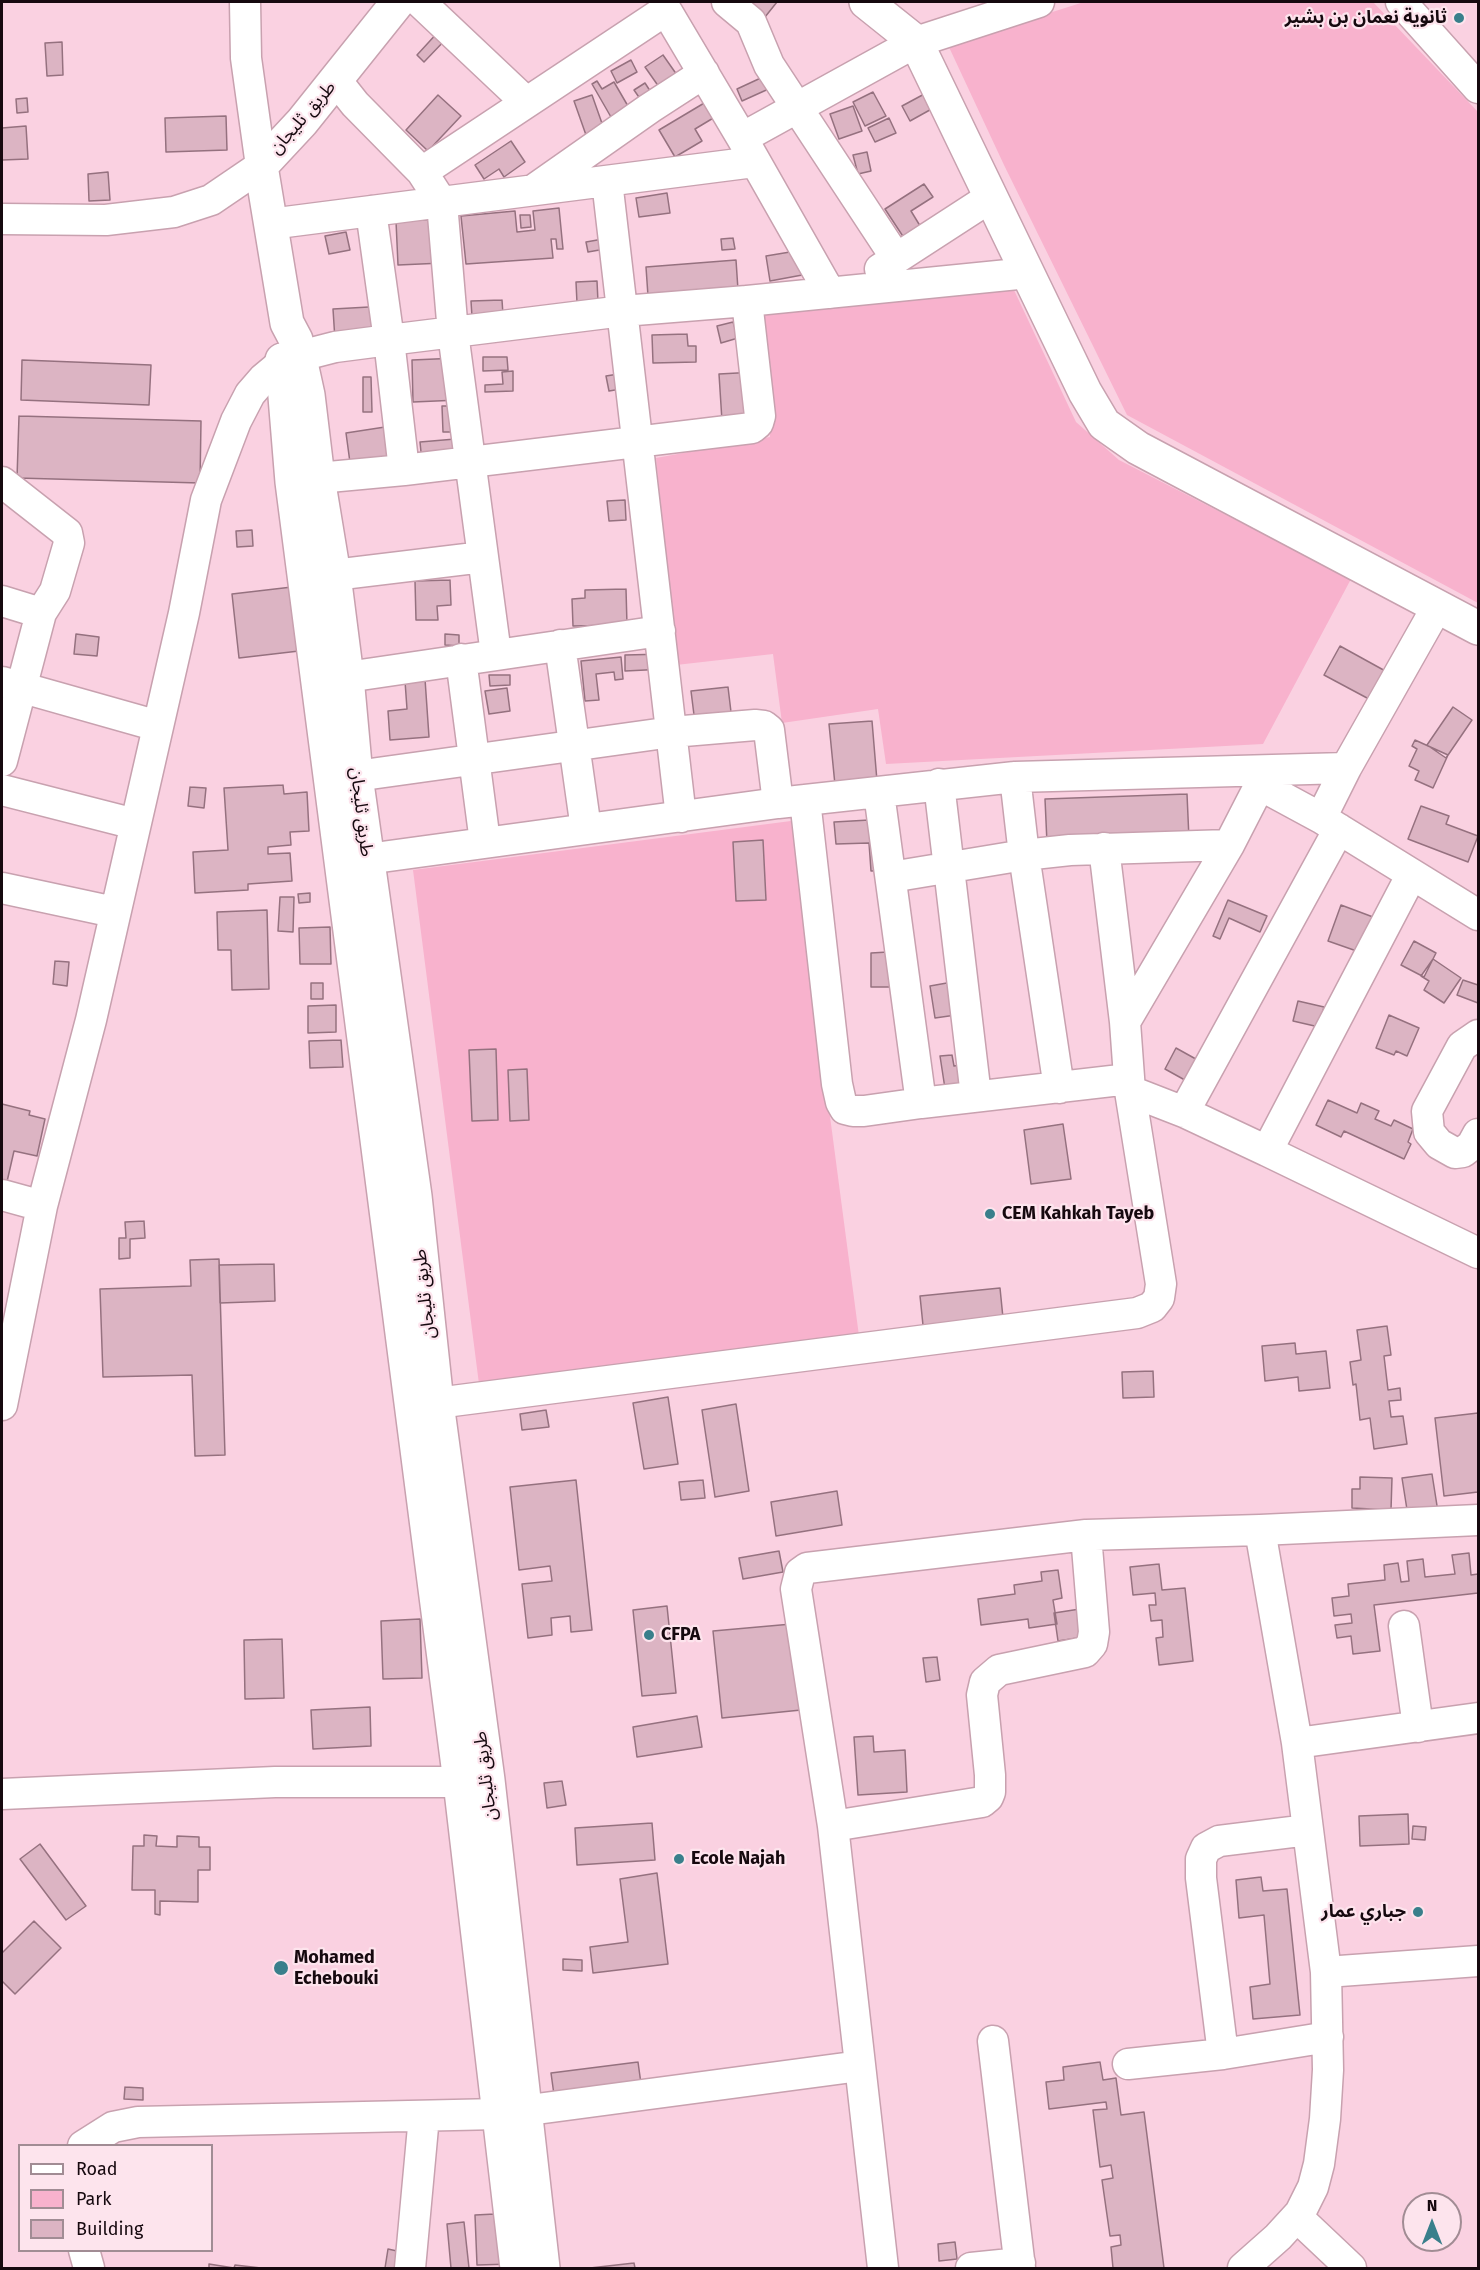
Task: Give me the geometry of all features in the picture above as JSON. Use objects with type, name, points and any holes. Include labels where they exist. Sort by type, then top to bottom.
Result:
[{"type":"main road","name":"طريق ثليجان","points":[[398,2],[302,122],[261,166],[287,323],[296,340],[291,360],[292,482],[355,861],[415,1196],[474,1781]]},
{"type":"main road","points":[[866,2],[916,42],[1085,392],[1104,424],[1138,448],[1479,628]]},
{"type":"main road","name":"طريق ثليجان","points":[[291,360],[308,394],[347,677],[356,776],[355,861],[474,1781],[512,2113],[517,2268]]},
{"type":"main road","name":"طريق ثليجان","points":[[512,2113],[543,2268]]},
{"type":"street","points":[[2,219],[106,220],[174,212],[211,200],[261,166],[246,58],[245,2]]},
{"type":"street","points":[[420,2],[526,102]]},
{"type":"street","points":[[727,2],[751,22],[769,65],[896,258]]},
{"type":"street","points":[[1401,2],[1479,88]]},
{"type":"street","points":[[270,225],[607,181],[748,150],[796,108],[916,42],[1028,4]]},
{"type":"street","points":[[422,172],[671,6],[704,73],[748,150],[839,292]]},
{"type":"street","points":[[532,191],[704,73]]},
{"type":"street","points":[[336,80],[355,104],[422,172],[442,203],[453,333],[496,654]]},
{"type":"street","points":[[607,181],[681,816]]},
{"type":"street","points":[[839,292],[991,197]]},
{"type":"street","points":[[371,211],[404,470]]},
{"type":"street","points":[[2,1405],[8,1347],[91,1020],[184,613],[206,500],[236,421],[245,403],[263,379],[291,360],[335,347],[623,311],[1028,273]]},
{"type":"street","points":[[318,478],[639,443],[752,428],[758,423],[760,416],[747,301]]},
{"type":"street","points":[[2,482],[67,533],[69,543],[55,591],[41,613],[11,686],[2,761]]},
{"type":"street","points":[[334,575],[483,557]]},
{"type":"street","points":[[2,601],[41,613]]},
{"type":"street","points":[[1184,1112],[1330,824],[1346,768],[1437,607]]},
{"type":"street","points":[[347,677],[660,631]]},
{"type":"street","points":[[560,645],[586,829]]},
{"type":"street","points":[[461,659],[484,842]]},
{"type":"street","points":[[11,686],[158,726]]},
{"type":"street","points":[[356,776],[672,732],[764,726],[769,730],[792,802],[841,1102],[845,1109],[853,1111],[1059,1088],[1130,1085],[1479,1253]]},
{"type":"street","points":[[355,861],[681,816],[939,784],[1015,777],[1263,778],[1346,768]]},
{"type":"street","points":[[1015,777],[1024,855],[1059,1088]]},
{"type":"street","points":[[1263,778],[1330,824],[1412,874],[1476,908]]},
{"type":"street","points":[[1125,1022],[1229,845],[1263,778]]},
{"type":"street","points":[[939,784],[976,1096]]},
{"type":"street","points":[[2,790],[135,824]]},
{"type":"street","points":[[879,793],[921,1103]]},
{"type":"street","points":[[891,877],[1024,855],[1104,848],[1229,845]]},
{"type":"street","points":[[437,1402],[1137,1313],[1152,1307],[1159,1298],[1161,1284],[1130,1085],[1125,1022],[1104,848]]},
{"type":"street","points":[[1267,1151],[1412,874]]},
{"type":"street","points":[[2,888],[114,912]]},
{"type":"street","points":[[1479,1035],[1462,1046],[1427,1111],[1429,1132],[1439,1144],[1455,1153],[1463,1152],[1472,1145],[1479,1134]]},
{"type":"street","points":[[2,1195],[42,1206]]},
{"type":"street","points":[[883,2268],[832,1826],[796,1589],[800,1573],[807,1568],[1086,1535],[1479,1520]]},
{"type":"street","points":[[1243,2268],[1297,2217],[1313,2187],[1319,2164],[1325,2119],[1328,2037],[1326,1972],[1298,1743],[1260,1530]]},
{"type":"street","points":[[832,1826],[982,1802],[988,1797],[990,1775],[982,1695],[985,1682],[999,1670],[1085,1652],[1092,1644],[1094,1632],[1086,1535]]},
{"type":"street","points":[[1404,1626],[1418,1726]]},
{"type":"street","points":[[1298,1743],[1479,1718]]},
{"type":"street","points":[[2,1794],[275,1782],[474,1781]]},
{"type":"street","points":[[1223,2054],[1201,1878],[1202,1859],[1206,1848],[1218,1841],[1308,1830]]},
{"type":"street","points":[[1326,1972],[1479,1961]]},
{"type":"street","points":[[1128,2064],[1223,2054],[1328,2037]]},
{"type":"street","points":[[971,2268],[1020,2266],[993,2041]]},
{"type":"street","points":[[85,2144],[113,2127],[138,2122],[512,2113],[860,2066]]},
{"type":"street","points":[[410,2268],[424,2116]]},
{"type":"street","points":[[1297,2217],[1351,2268]]},
{"type":"street","points":[[85,2252],[89,2268]]},
{"type":"green space","points":[[1084,2],[1373,2],[1478,112],[1478,603],[1127,415],[1004,165],[948,45]]},
{"type":"green space","points":[[1014,290],[1076,422],[1119,460],[1351,579],[1263,744],[886,764],[878,709],[782,723],[773,654],[676,665],[656,458],[770,437],[760,312]]},
{"type":"green space","points":[[791,821],[859,1336],[479,1384],[413,870]]},
{"type":"building","points":[[744,2],[777,2],[765,17]]},
{"type":"building","points":[[439,31],[447,38],[424,62],[417,55]]},
{"type":"building","points":[[62,42],[63,75],[47,76],[45,43]]},
{"type":"building","points":[[663,55],[677,75],[659,87],[645,67]]},
{"type":"building","points":[[631,60],[637,72],[617,83],[611,71]]},
{"type":"building","points":[[778,70],[784,82],[742,101],[737,89]]},
{"type":"building","points":[[597,81],[602,89],[614,82],[632,113],[615,124],[592,84]]},
{"type":"building","points":[[645,83],[654,97],[643,103],[634,90]]},
{"type":"building","points":[[873,92],[886,116],[865,126],[853,102]]},
{"type":"building","points":[[928,92],[937,106],[910,121],[902,106]]},
{"type":"building","points":[[438,95],[461,116],[428,151],[406,130]]},
{"type":"building","points":[[592,95],[604,129],[586,135],[574,101]]},
{"type":"building","points":[[716,96],[725,111],[695,129],[702,141],[675,157],[659,130]]},
{"type":"building","points":[[27,98],[28,112],[17,113],[16,99]]},
{"type":"building","points":[[853,106],[862,131],[839,139],[830,114]]},
{"type":"building","points":[[226,116],[227,150],[166,152],[165,118]]},
{"type":"building","points":[[889,118],[896,133],[875,142],[868,128]]},
{"type":"building","points":[[26,126],[28,159],[2,160],[2,128]]},
{"type":"building","points":[[511,141],[525,162],[504,177],[499,169],[484,179],[475,165]]},
{"type":"building","points":[[867,152],[871,171],[858,174],[853,155]]},
{"type":"building","points":[[108,172],[110,200],[89,201],[88,174]]},
{"type":"building","points":[[924,184],[933,197],[911,211],[925,234],[908,244],[885,209]]},
{"type":"building","points":[[667,193],[670,213],[639,217],[636,198]]},
{"type":"building","points":[[559,208],[563,249],[557,249],[556,239],[551,239],[553,258],[466,264],[461,216],[515,211],[517,232],[535,230],[533,211]]},
{"type":"building","points":[[520,215],[530,215],[531,227],[521,228]]},
{"type":"building","points":[[441,219],[443,263],[398,265],[396,221]]},
{"type":"building","points":[[346,232],[350,250],[329,254],[325,236]]},
{"type":"building","points":[[620,236],[622,246],[588,252],[586,242]]},
{"type":"building","points":[[733,238],[735,249],[722,250],[721,239]]},
{"type":"building","points":[[808,249],[813,273],[770,281],[766,256]]},
{"type":"building","points":[[736,260],[738,290],[648,296],[646,267]]},
{"type":"building","points":[[597,281],[598,302],[577,303],[576,282]]},
{"type":"building","points":[[502,300],[503,315],[472,317],[471,301]]},
{"type":"building","points":[[387,306],[383,337],[335,340],[333,309]]},
{"type":"building","points":[[733,322],[738,338],[721,343],[717,326]]},
{"type":"building","points":[[687,334],[688,346],[696,346],[696,362],[653,363],[652,335]]},
{"type":"building","points":[[483,357],[507,357],[508,370],[483,371]]},
{"type":"building","points":[[458,358],[459,400],[413,402],[412,360]]},
{"type":"building","points":[[22,360],[151,365],[149,405],[21,400]]},
{"type":"building","points":[[513,371],[513,391],[485,392],[485,385],[503,384],[502,372]]},
{"type":"building","points":[[637,371],[639,386],[609,391],[606,376]]},
{"type":"building","points":[[756,372],[758,420],[722,421],[719,374]]},
{"type":"building","points":[[363,377],[371,377],[372,412],[363,412]]},
{"type":"building","points":[[442,406],[458,406],[458,432],[443,432]]},
{"type":"building","points":[[19,416],[201,421],[200,483],[17,478]]},
{"type":"building","points":[[398,425],[404,467],[351,470],[346,433]]},
{"type":"building","points":[[467,438],[469,459],[422,462],[420,442]]},
{"type":"building","points":[[625,500],[626,520],[609,521],[607,501]]},
{"type":"building","points":[[252,530],[253,546],[237,547],[236,531]]},
{"type":"building","points":[[450,580],[451,605],[437,606],[438,620],[416,620],[415,581]]},
{"type":"building","points":[[292,587],[299,651],[239,658],[232,594]]},
{"type":"building","points":[[626,589],[627,625],[573,626],[572,599],[585,598],[585,590]]},
{"type":"building","points":[[76,634],[99,637],[97,656],[74,654]]},
{"type":"building","points":[[445,634],[459,635],[459,646],[445,645]]},
{"type":"building","points":[[1340,646],[1398,678],[1382,706],[1324,675]]},
{"type":"building","points":[[666,654],[666,669],[625,671],[625,655]]},
{"type":"building","points":[[621,657],[623,679],[615,680],[614,672],[596,674],[599,700],[585,701],[581,661]]},
{"type":"building","points":[[489,675],[510,675],[510,685],[490,686]]},
{"type":"building","points":[[425,679],[429,737],[390,740],[388,711],[407,709],[405,681]]},
{"type":"building","points":[[728,687],[731,712],[694,715],[691,691]]},
{"type":"building","points":[[507,688],[510,711],[489,714],[485,691]]},
{"type":"building","points":[[1453,707],[1472,720],[1446,758],[1427,745]]},
{"type":"building","points":[[872,721],[877,781],[835,785],[829,724]]},
{"type":"building","points":[[1415,740],[1448,755],[1433,788],[1415,780],[1419,771],[1409,766],[1417,749],[1412,746]]},
{"type":"building","points":[[283,785],[284,794],[307,792],[309,831],[290,832],[291,845],[268,847],[268,854],[290,853],[292,881],[248,884],[248,890],[195,893],[193,852],[228,850],[224,788]]},
{"type":"building","points":[[190,787],[206,788],[204,808],[188,806]]},
{"type":"building","points":[[1187,794],[1189,839],[1047,843],[1045,799]]},
{"type":"building","points":[[1421,806],[1449,816],[1446,824],[1478,836],[1468,862],[1408,839]]},
{"type":"building","points":[[887,819],[889,870],[871,871],[869,843],[836,844],[834,822]]},
{"type":"building","points":[[763,840],[766,900],[736,901],[733,842]]},
{"type":"building","points":[[310,893],[310,902],[299,903],[298,894]]},
{"type":"building","points":[[280,897],[294,897],[293,932],[278,931]]},
{"type":"building","points":[[1228,900],[1267,916],[1260,932],[1229,918],[1220,939],[1213,936]]},
{"type":"building","points":[[1341,905],[1381,920],[1368,955],[1328,941]]},
{"type":"building","points":[[267,910],[269,989],[232,990],[231,950],[218,950],[217,912]]},
{"type":"building","points":[[330,927],[331,964],[300,964],[299,928]]},
{"type":"building","points":[[1414,941],[1436,953],[1424,977],[1401,965]]},
{"type":"building","points":[[888,952],[904,987],[871,987],[871,953]]},
{"type":"building","points":[[1433,959],[1461,978],[1444,1003],[1424,990],[1429,981],[1421,976]]},
{"type":"building","points":[[55,961],[69,962],[67,986],[53,984]]},
{"type":"building","points":[[1463,980],[1478,985],[1478,1003],[1457,995]]},
{"type":"building","points":[[958,981],[963,1014],[935,1018],[930,986]]},
{"type":"building","points":[[311,983],[323,983],[323,999],[311,999]]},
{"type":"building","points":[[1298,1001],[1324,1007],[1319,1027],[1293,1021]]},
{"type":"building","points":[[336,1005],[336,1032],[308,1033],[308,1006]]},
{"type":"building","points":[[1389,1015],[1419,1028],[1407,1056],[1396,1051],[1394,1055],[1376,1048]]},
{"type":"building","points":[[341,1040],[343,1067],[310,1068],[309,1041]]},
{"type":"building","points":[[1176,1048],[1203,1063],[1192,1084],[1165,1069]]},
{"type":"building","points":[[496,1049],[498,1120],[472,1121],[469,1050]]},
{"type":"building","points":[[952,1055],[954,1066],[974,1063],[978,1090],[946,1095],[940,1056]]},
{"type":"building","points":[[527,1069],[529,1120],[510,1121],[508,1070]]},
{"type":"building","points":[[1328,1100],[1357,1113],[1361,1103],[1379,1111],[1375,1119],[1391,1126],[1394,1120],[1413,1129],[1408,1142],[1411,1144],[1404,1159],[1344,1131],[1341,1137],[1316,1125]]},
{"type":"building","points":[[2,1104],[30,1111],[29,1115],[45,1119],[37,1156],[14,1151],[6,1186],[2,1185]]},
{"type":"building","points":[[1063,1124],[1071,1179],[1031,1184],[1024,1130]]},
{"type":"building","points":[[144,1221],[145,1238],[130,1239],[130,1258],[119,1259],[119,1238],[126,1238],[125,1222]]},
{"type":"building","points":[[219,1259],[225,1455],[195,1456],[192,1375],[103,1377],[100,1289],[191,1286],[190,1260]]},
{"type":"building","points":[[274,1264],[275,1301],[220,1303],[219,1265]]},
{"type":"building","points":[[1000,1288],[1004,1328],[924,1335],[920,1296]]},
{"type":"building","points":[[1387,1326],[1391,1355],[1384,1356],[1388,1390],[1400,1388],[1401,1400],[1389,1401],[1391,1417],[1403,1416],[1407,1444],[1374,1449],[1370,1418],[1360,1420],[1356,1384],[1353,1385],[1350,1362],[1361,1360],[1357,1330]]},
{"type":"building","points":[[1295,1343],[1296,1354],[1326,1351],[1330,1388],[1299,1391],[1298,1377],[1265,1381],[1262,1346]]},
{"type":"building","points":[[1153,1371],[1154,1397],[1123,1398],[1122,1372]]},
{"type":"building","points":[[668,1397],[678,1464],[644,1469],[633,1403]]},
{"type":"building","points":[[736,1404],[749,1491],[715,1497],[702,1410]]},
{"type":"building","points":[[546,1410],[549,1427],[522,1430],[520,1414]]},
{"type":"building","points":[[1478,1413],[1478,1492],[1444,1496],[1435,1418]]},
{"type":"building","points":[[1432,1474],[1438,1512],[1408,1516],[1402,1478]]},
{"type":"building","points":[[1360,1477],[1392,1478],[1391,1510],[1352,1508],[1352,1489],[1360,1489]]},
{"type":"building","points":[[576,1480],[592,1630],[571,1632],[570,1616],[551,1618],[552,1635],[528,1638],[522,1584],[552,1581],[550,1566],[519,1570],[510,1487]]},
{"type":"building","points":[[703,1480],[705,1498],[681,1500],[679,1482]]},
{"type":"building","points":[[837,1491],[842,1525],[776,1536],[771,1502]]},
{"type":"building","points":[[779,1551],[783,1572],[743,1579],[739,1558]]},
{"type":"building","points":[[1469,1553],[1471,1575],[1478,1574],[1478,1593],[1374,1605],[1380,1651],[1353,1654],[1351,1636],[1337,1638],[1335,1625],[1352,1623],[1351,1614],[1334,1616],[1332,1598],[1349,1596],[1348,1584],[1385,1580],[1384,1565],[1398,1563],[1401,1582],[1409,1581],[1407,1561],[1423,1559],[1425,1577],[1455,1574],[1452,1555]]},
{"type":"building","points":[[1159,1564],[1162,1590],[1185,1588],[1193,1661],[1159,1665],[1156,1638],[1163,1637],[1162,1620],[1151,1621],[1149,1605],[1156,1605],[1155,1593],[1133,1595],[1130,1567]]},
{"type":"building","points":[[1058,1570],[1062,1598],[1053,1600],[1057,1624],[1029,1628],[1028,1619],[981,1625],[978,1599],[1015,1594],[1014,1585],[1042,1581],[1041,1572]]},
{"type":"building","points":[[667,1606],[676,1693],[642,1696],[633,1610]]},
{"type":"building","points":[[1080,1609],[1084,1637],[1058,1641],[1054,1613]]},
{"type":"building","points":[[420,1619],[422,1678],[383,1679],[381,1621]]},
{"type":"building","points":[[803,1623],[811,1709],[722,1718],[713,1631]]},
{"type":"building","points":[[282,1639],[284,1698],[245,1699],[244,1640]]},
{"type":"building","points":[[937,1657],[940,1680],[926,1682],[923,1658]]},
{"type":"building","points":[[370,1707],[371,1746],[313,1749],[311,1710]]},
{"type":"building","points":[[697,1716],[702,1747],[637,1757],[633,1727]]},
{"type":"building","points":[[873,1736],[874,1752],[905,1750],[907,1792],[858,1795],[854,1737]]},
{"type":"building","points":[[562,1781],[566,1805],[547,1808],[544,1783]]},
{"type":"building","points":[[1408,1814],[1409,1844],[1360,1846],[1359,1816]]},
{"type":"building","points":[[652,1823],[655,1860],[577,1865],[575,1828]]},
{"type":"building","points":[[1413,1826],[1426,1827],[1425,1840],[1412,1839]]},
{"type":"building","points":[[144,1835],[157,1836],[156,1846],[177,1847],[177,1836],[199,1837],[199,1847],[210,1847],[210,1870],[198,1870],[198,1902],[160,1901],[160,1915],[155,1914],[155,1890],[132,1890],[133,1846],[144,1846]]},
{"type":"building","points":[[40,1844],[86,1906],[66,1920],[20,1859]]},
{"type":"building","points":[[657,1873],[668,1964],[593,1973],[590,1947],[628,1942],[620,1879]]},
{"type":"building","points":[[1261,1877],[1263,1891],[1287,1889],[1300,2015],[1253,2019],[1250,1987],[1270,1984],[1264,1915],[1239,1918],[1236,1880]]},
{"type":"building","points":[[34,1921],[61,1948],[15,1994],[2,1981],[2,1953]]},
{"type":"building","points":[[563,1959],[582,1960],[582,1971],[563,1970]]},
{"type":"building","points":[[638,2062],[642,2091],[555,2102],[551,2073]]},
{"type":"building","points":[[1100,2062],[1103,2080],[1116,2078],[1121,2115],[1144,2112],[1164,2268],[1113,2268],[1111,2247],[1121,2245],[1120,2235],[1110,2236],[1102,2180],[1113,2178],[1111,2165],[1100,2167],[1093,2110],[1107,2109],[1106,2102],[1049,2109],[1046,2082],[1064,2080],[1063,2067]]},
{"type":"building","points":[[125,2087],[143,2088],[143,2100],[124,2099]]},
{"type":"building","points":[[495,2214],[513,2264],[477,2265],[475,2215]]},
{"type":"building","points":[[464,2222],[469,2268],[451,2268],[447,2224]]},
{"type":"building","points":[[955,2242],[957,2259],[939,2261],[938,2244]]},
{"type":"building","points":[[388,2249],[406,2253],[403,2268],[385,2268]]},
{"type":"building","points":[[634,2263],[635,2268],[590,2268]]},
{"type":"building","points":[[209,2264],[234,2268],[209,2268]]},
{"type":"building","points":[[235,2265],[261,2268],[234,2268]]},
{"type":"place","name":"ثانوية نعمان بن بشير","points":[[1459,18]]},
{"type":"place","name":"CEM Kahkah Tayeb","points":[[990,1214]]},
{"type":"place","name":"CFPA","points":[[649,1635]]},
{"type":"place","name":"Ecole Najah","points":[[679,1859]]},
{"type":"place","name":"جباري عمار","points":[[1418,1912]]},
{"type":"place","name":"Mohamed Echebouki","points":[[281,1968]]}]
